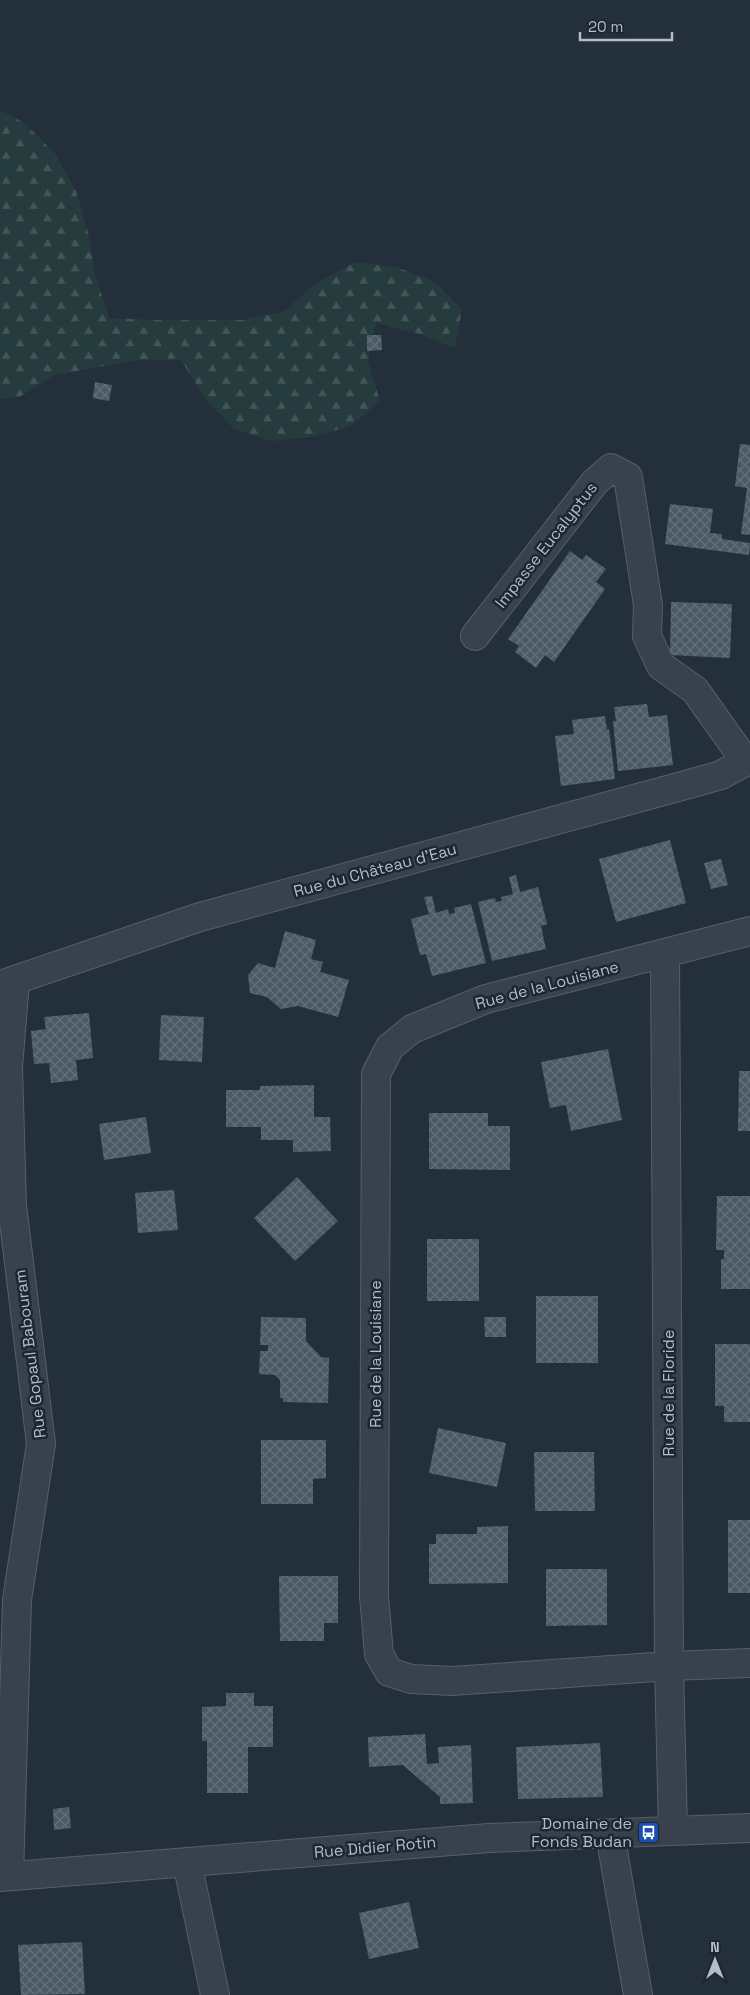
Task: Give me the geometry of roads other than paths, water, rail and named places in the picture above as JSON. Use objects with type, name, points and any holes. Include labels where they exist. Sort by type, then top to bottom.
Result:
[{"type":"street","name":"Impasse Eucalyptus","points":[[475,636],[595,482],[611,468],[628,476],[648,605],[647,636],[661,666],[696,690],[748,761]]},
{"type":"street","name":"Rue du Château d'Eau","points":[[8,983],[200,917],[721,775],[748,761]]},
{"type":"street","name":"Rue de la Louisiane","points":[[750,931],[486,1000],[412,1029],[390,1047],[376,1074],[374,1596],[379,1654],[390,1672],[411,1679],[452,1681],[669,1666],[750,1663]]},
{"type":"street","name":"Rue de la Floride","points":[[665,954],[669,1666],[673,1831]]},
{"type":"street","name":"Rue Gopaul Babouram","points":[[4,1877],[18,1600],[41,1444],[12,1205],[8,1067],[8,983]]},
{"type":"street","name":"Rue Didier Rotin","points":[[4,1877],[489,1838],[750,1828]]},
{"type":"street","points":[[610,1834],[638,1995]]},
{"type":"street","points":[[187,1862],[215,1995]]},
{"type":"place","name":"Domaine de Fonds Budan","points":[[648,1832]]}]
